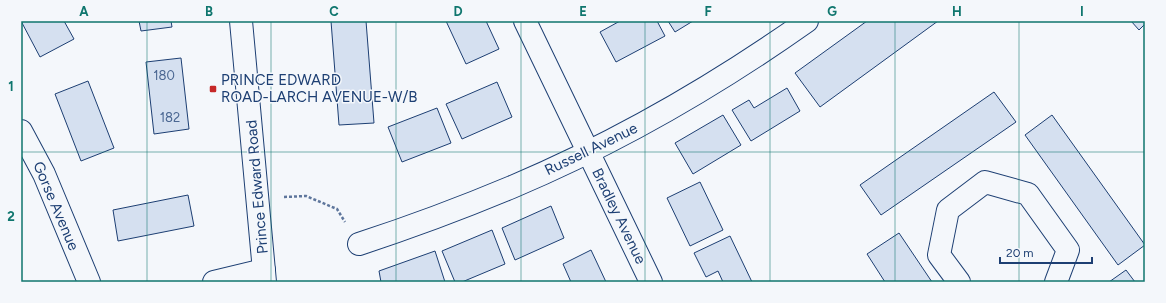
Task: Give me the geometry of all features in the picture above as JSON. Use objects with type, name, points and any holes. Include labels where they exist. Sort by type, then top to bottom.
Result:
[{"type":"street","name":"Prince Edward Road","points":[[241,21],[265,276]]},
{"type":"street","name":"Bradley Avenue","points":[[525,21],[652,282]]},
{"type":"street","name":"Russell Avenue","points":[[359,244],[437,218],[513,187],[588,152],[652,119],[714,83],[808,21]]},
{"type":"street","name":"Gorse Avenue","points":[[21,131],[44,174],[89,282]]},
{"type":"street","points":[[959,282],[939,255],[948,210],[985,182],[1028,194],[1037,206],[1068,250],[1056,282]]},
{"type":"street","points":[[214,282],[265,276]]},
{"type":"path","points":[[258,199],[306,196],[337,209],[359,244]]},
{"type":"building","points":[[21,21],[64,21],[74,39],[40,57]]},
{"type":"building","points":[[139,21],[171,21],[172,27],[141,31]]},
{"type":"building","points":[[331,21],[366,21],[374,123],[339,125]]},
{"type":"building","points":[[446,21],[486,21],[499,49],[466,64]]},
{"type":"building","points":[[620,21],[657,21],[665,36],[616,62],[600,32]]},
{"type":"building","points":[[668,21],[693,21],[675,32]]},
{"type":"building","points":[[867,21],[938,21],[820,107],[795,73]]},
{"type":"building","points":[[1131,21],[1145,21],[1145,24],[1139,30]]},
{"type":"building","points":[[181,58],[189,129],[154,134],[146,62]]},
{"type":"building","points":[[88,81],[114,148],[81,161],[55,94]]},
{"type":"building","points":[[497,82],[512,117],[462,139],[446,104]]},
{"type":"building","points":[[787,88],[800,111],[751,141],[732,110],[749,100],[754,108]]},
{"type":"building","points":[[994,92],[1016,122],[881,215],[860,185]]},
{"type":"building","points":[[437,108],[451,143],[402,162],[388,127]]},
{"type":"building","points":[[723,115],[741,145],[693,174],[675,143]]},
{"type":"building","points":[[1052,115],[1145,245],[1118,265],[1025,135]]},
{"type":"building","points":[[700,182],[723,230],[690,246],[667,198]]},
{"type":"building","points":[[188,195],[194,226],[118,241],[113,210]]},
{"type":"building","points":[[551,206],[564,238],[515,260],[502,228]]},
{"type":"building","points":[[492,230],[505,264],[462,282],[455,282],[442,251]]},
{"type":"building","points":[[899,233],[932,282],[885,282],[867,254]]},
{"type":"building","points":[[730,236],[752,282],[723,282],[718,271],[706,277],[694,253]]},
{"type":"building","points":[[591,250],[606,282],[571,282],[563,264]]},
{"type":"building","points":[[435,251],[445,282],[381,282],[379,271]]},
{"type":"building","points":[[1126,270],[1135,282],[1109,282]]},
{"type":"place","name":"PRINCE EDWARD ROAD-LARCH AVENUE-W/B","points":[[213,89]]}]
